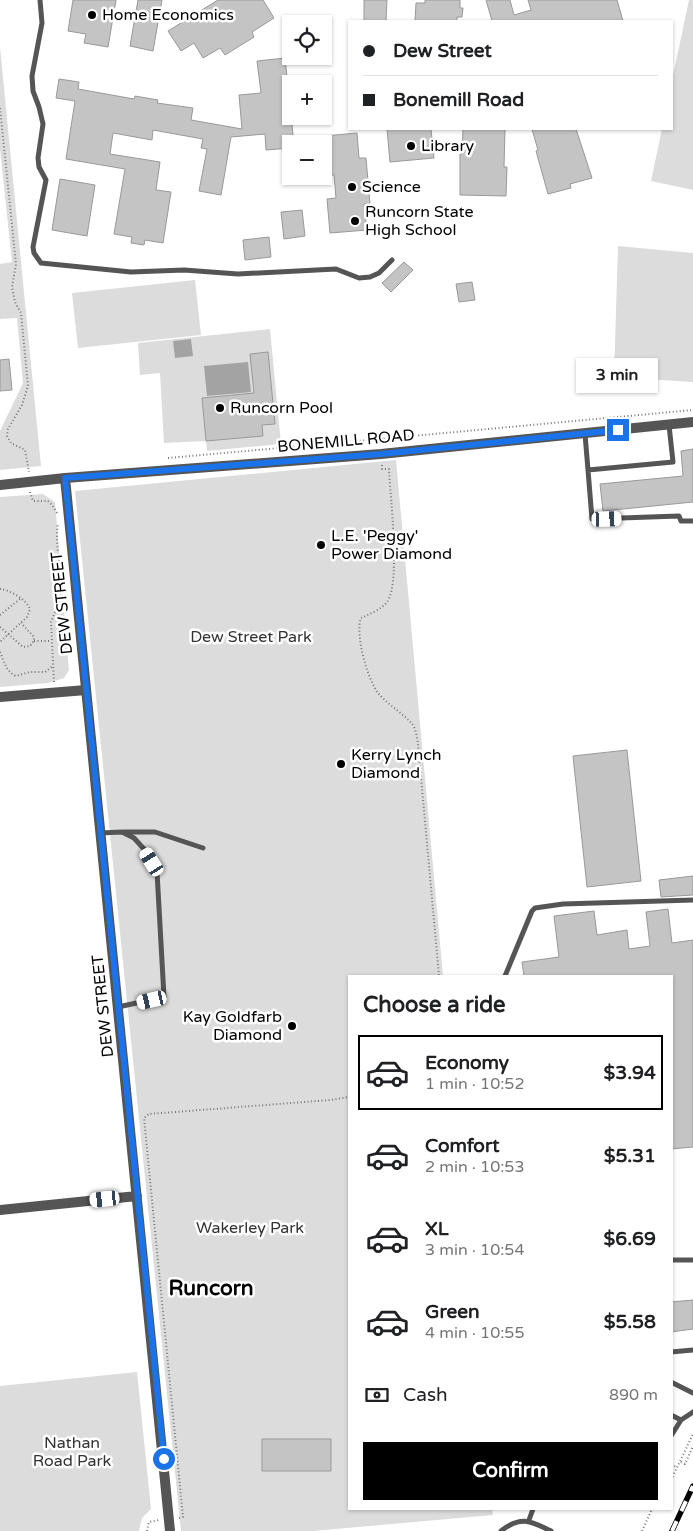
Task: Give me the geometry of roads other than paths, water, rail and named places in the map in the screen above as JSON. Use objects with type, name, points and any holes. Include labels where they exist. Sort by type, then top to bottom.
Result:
[{"type":"street","name":"BONEMILL ROAD","points":[[0,485],[65,478],[381,454],[693,422]]},
{"type":"street","name":"DEW STREET","points":[[65,478],[170,1531]]},
{"type":"street","points":[[0,697],[86,690]]},
{"type":"street","points":[[0,1210],[137,1196]]},
{"type":"lane","points":[[40,0],[42,23],[32,76],[33,91],[43,124],[38,158],[39,167],[46,180],[33,247],[34,253],[41,263],[131,272],[184,270],[238,274],[336,269],[359,278],[370,277],[379,273],[392,260]]},
{"type":"lane","points":[[588,470],[673,462],[669,425]]},
{"type":"lane","points":[[585,434],[592,519],[679,516],[680,521],[693,521]]},
{"type":"lane","points":[[118,1007],[164,996],[157,872],[144,849],[134,838],[122,832]]},
{"type":"lane","points":[[100,833],[155,832],[203,848]]},
{"type":"lane","points":[[505,975],[532,911],[535,908],[563,904],[693,900]]},
{"type":"lane","points":[[673,1260],[693,1260]]},
{"type":"lane","points":[[673,1352],[693,1350]]},
{"type":"lane","points":[[673,1383],[693,1393]]},
{"type":"lane","points":[[673,1433],[681,1420],[693,1412]]},
{"type":"lane","points":[[673,1416],[681,1420]]},
{"type":"lane","points":[[529,1520],[533,1510]]},
{"type":"lane","points":[[502,1531],[511,1523],[529,1520],[551,1531]]},
{"type":"railway","points":[[672,1531],[693,1486]]},
{"type":"place","name":"Home Economics","points":[[92,15]]},
{"type":"place","name":"Library","points":[[411,146]]},
{"type":"place","name":"Science","points":[[352,187]]},
{"type":"place","name":"Runcorn State High School","points":[[355,221]]},
{"type":"place","name":"Runcorn Pool","points":[[220,408]]},
{"type":"place","name":"L.E. 'Peggy' Power Diamond","points":[[321,545]]},
{"type":"place","name":"Kerry Lynch Diamond","points":[[341,764]]},
{"type":"place","name":"Kay Goldfarb Diamond","points":[[292,1026]]},
{"type":"district","name":"Runcorn","points":[[211,1288]]},
{"type":"park label","name":"Dew Street Park","points":[[251,637]]},
{"type":"park label","name":"Wakerley Park","points":[[250,1228]]},
{"type":"park label","name":"Nathan Road Park","points":[[72,1452]]}]
